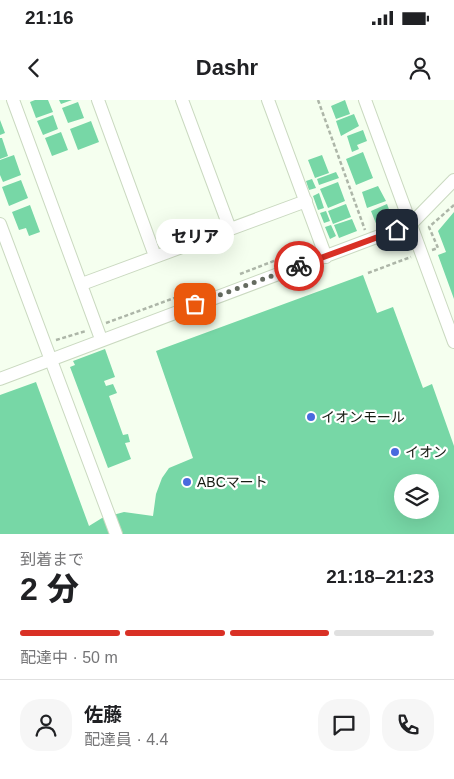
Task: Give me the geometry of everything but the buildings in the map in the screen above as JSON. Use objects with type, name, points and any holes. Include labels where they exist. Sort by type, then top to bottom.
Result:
[{"type":"street","points":[[14,100],[101,339]]},
{"type":"street","points":[[98,100],[156,256]]},
{"type":"street","points":[[182,100],[230,228]]},
{"type":"street","points":[[268,100],[326,256]]},
{"type":"street","points":[[365,100],[454,342]]},
{"type":"street","points":[[0,379],[101,339],[411,224],[454,180]]},
{"type":"street","points":[[82,284],[306,201]]},
{"type":"street","points":[[0,224],[116,534]]},
{"type":"path","points":[[318,100],[369,241]]},
{"type":"path","points":[[232,277],[285,257]]},
{"type":"path","points":[[102,324],[195,291]]},
{"type":"path","points":[[52,342],[90,330]]},
{"type":"way so far","points":[[195,304],[299,266]]},
{"type":"place","name":"セリア","points":[[195,304]]},
{"type":"place","name":"イオンモール","points":[[311,417]]},
{"type":"place","name":"イオン","points":[[395,452]]},
{"type":"place","name":"ABCマート","points":[[187,482]]},
{"type":"route","points":[[299,266],[397,230]]}]
